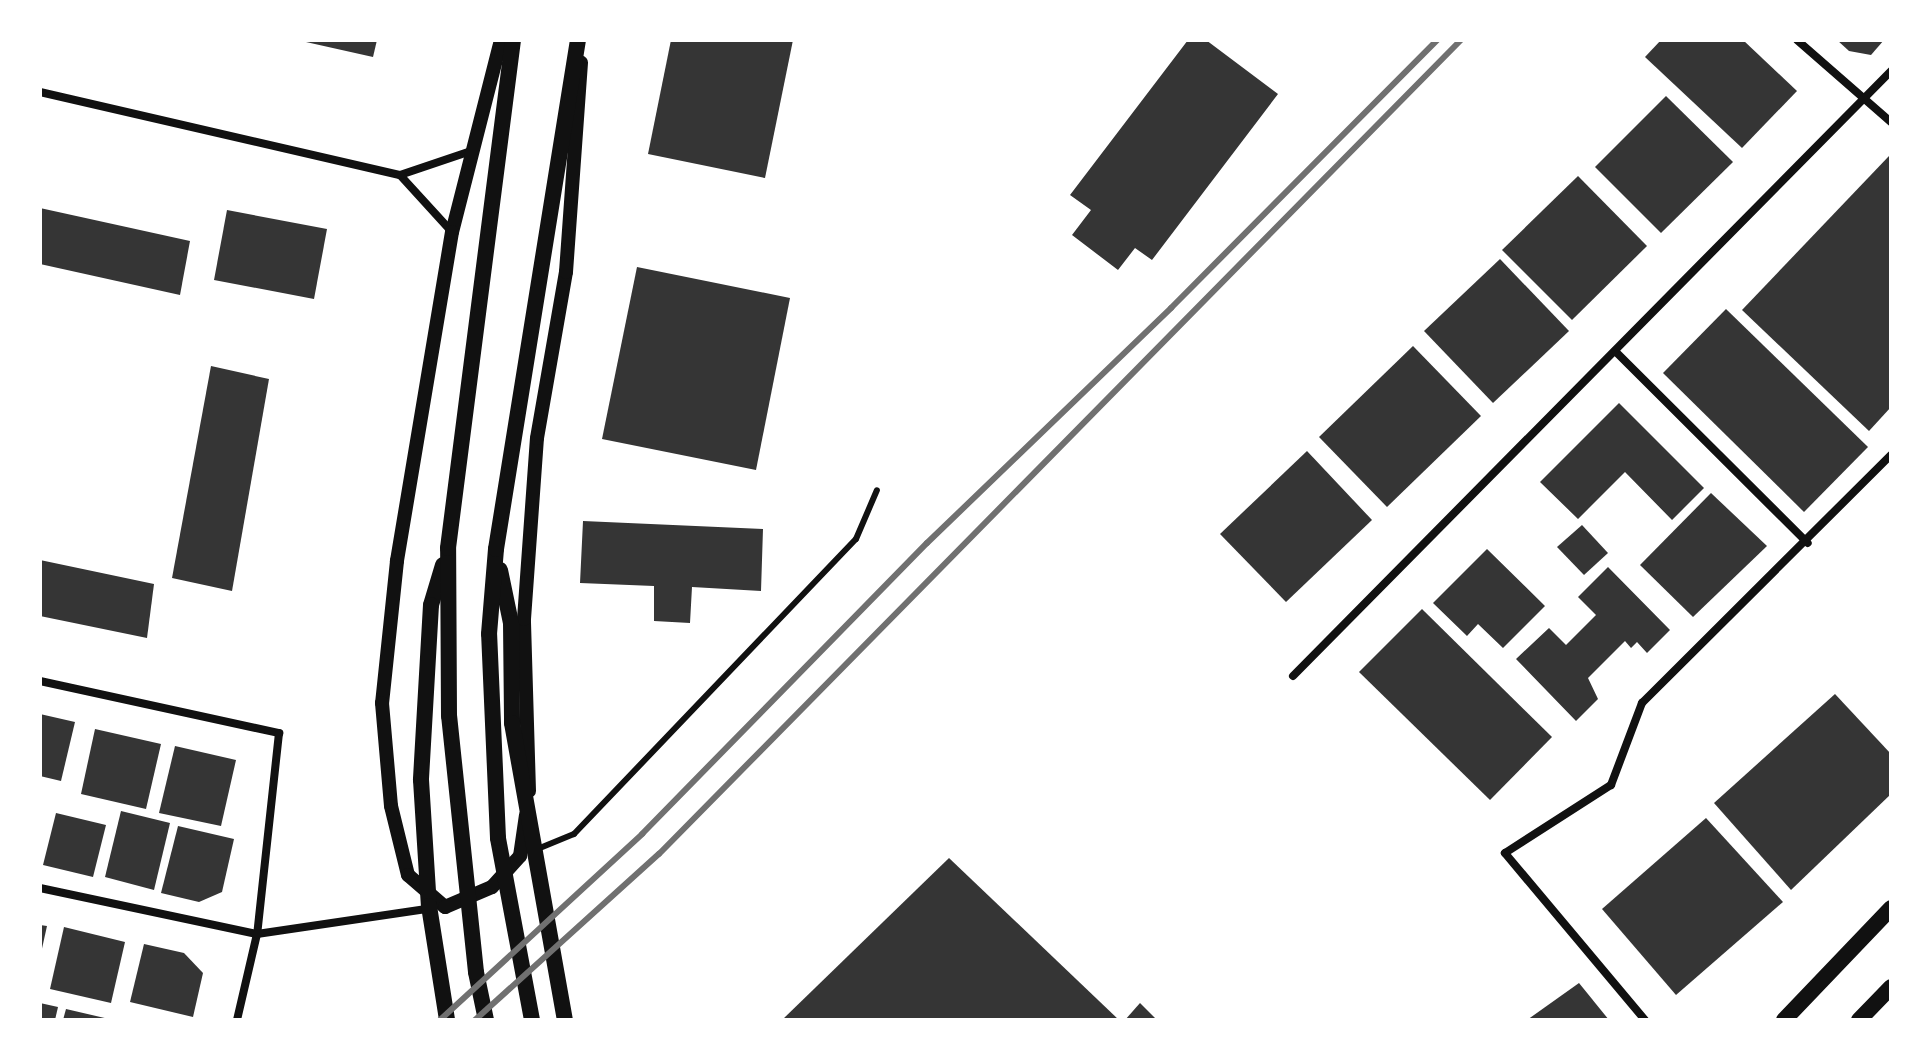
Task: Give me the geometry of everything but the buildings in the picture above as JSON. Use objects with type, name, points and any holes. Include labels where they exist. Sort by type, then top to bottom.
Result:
[{"type":"main road","points":[[486,1020],[476,972],[449,716],[448,548],[513,40]]},
{"type":"main road","points":[[532,1020],[498,838],[490,722],[489,634],[496,549],[580,40]]},
{"type":"main road","points":[[447,1020],[424,845],[424,709],[431,605],[448,548]]},
{"type":"main road","points":[[496,549],[511,623],[512,723],[565,1020]]},
{"type":"main road","points":[[1784,1020],[1891,908]]},
{"type":"main road","points":[[1859,1020],[1891,987]]},
{"type":"street","points":[[445,907],[408,875],[391,806],[382,703],[397,561],[452,232],[501,40]]},
{"type":"street","points":[[40,888],[257,934],[445,907],[492,887],[520,856],[530,788],[524,619],[537,438],[566,272],[580,40]]},
{"type":"street","points":[[1797,40],[1891,122]]},
{"type":"street","points":[[1293,676],[1891,71]]},
{"type":"street","points":[[40,92],[400,175],[471,151]]},
{"type":"street","points":[[400,175],[452,232]]},
{"type":"street","points":[[1615,351],[1808,543]]},
{"type":"street","points":[[1645,1020],[1505,853],[1611,785],[1642,703],[1808,543],[1891,455]]},
{"type":"street","points":[[40,681],[279,733],[257,934],[237,1020]]},
{"type":"lane","points":[[520,856],[574,834],[856,539],[877,490]]},
{"type":"railway","points":[[440,1020],[642,834],[927,543],[1171,308],[1437,40]]},
{"type":"railway","points":[[475,1020],[659,854],[1461,40]]}]
